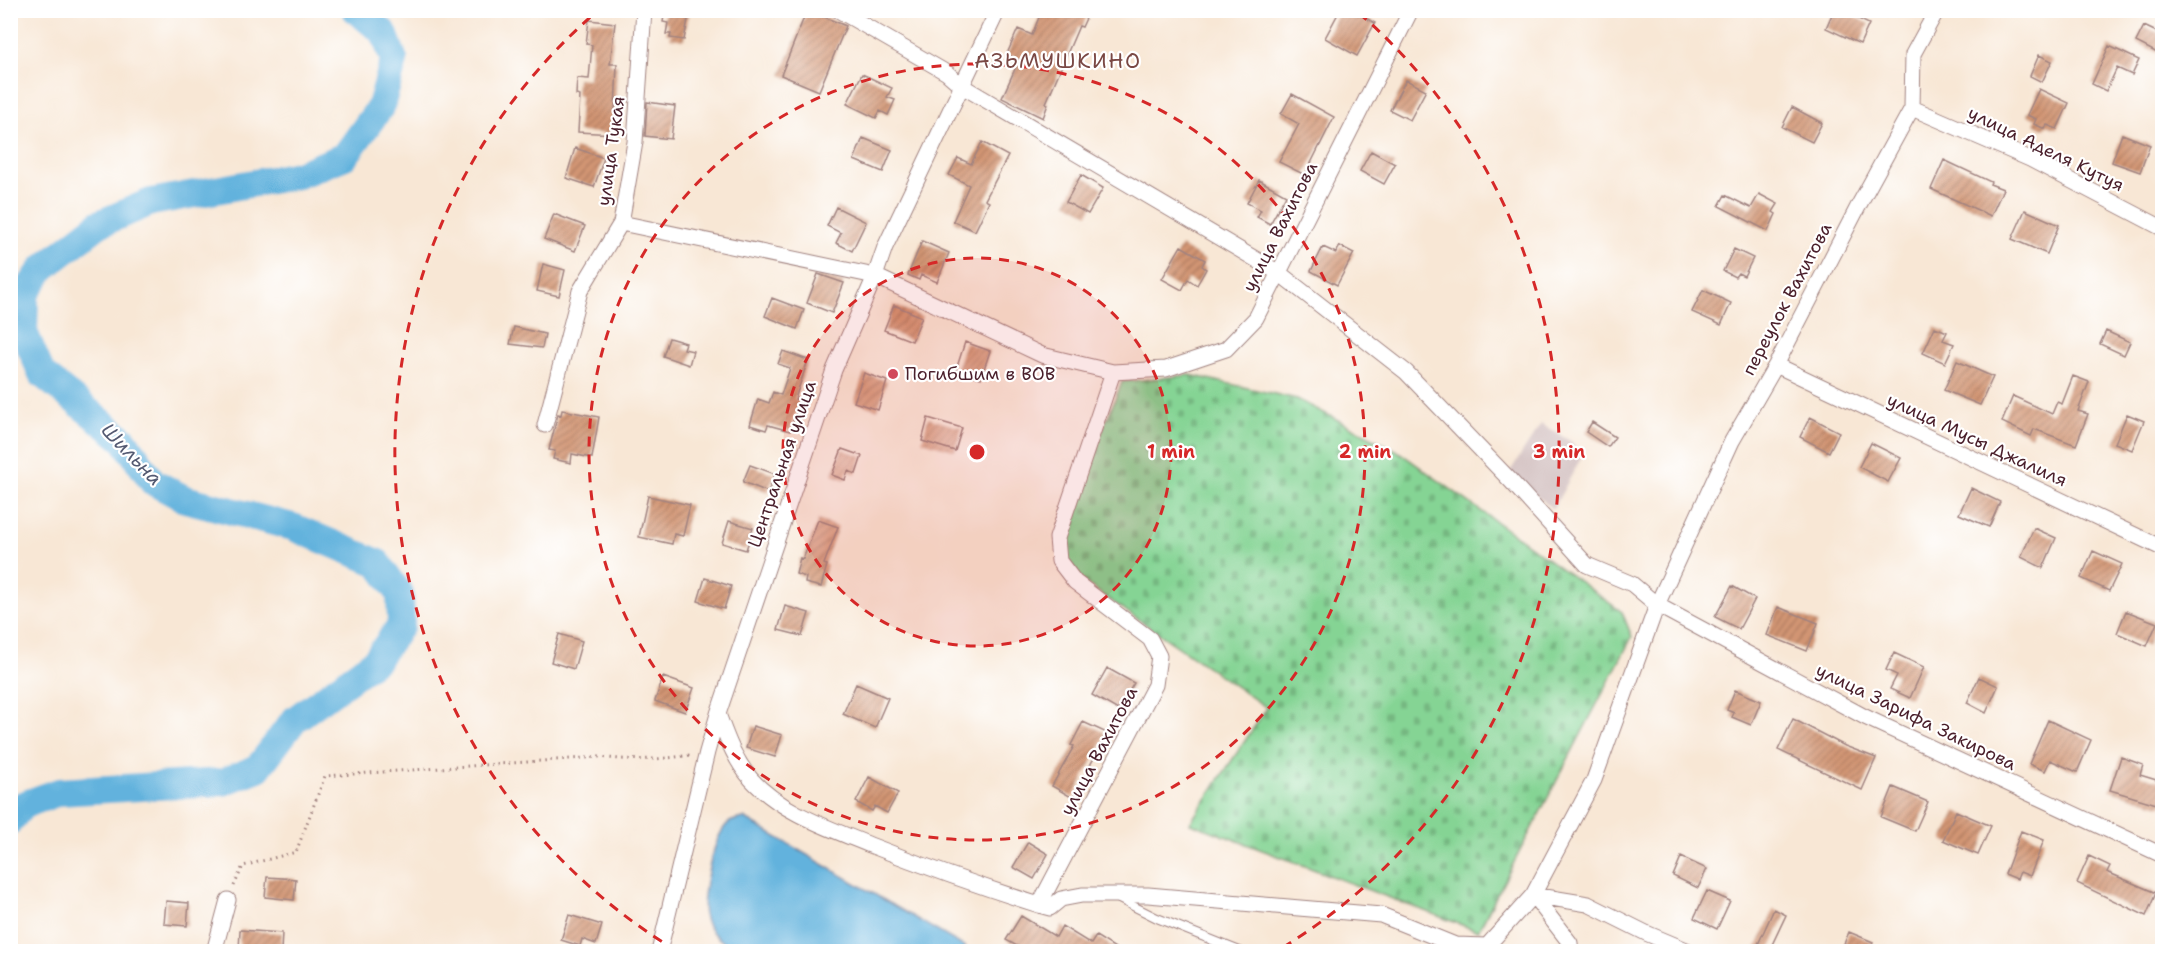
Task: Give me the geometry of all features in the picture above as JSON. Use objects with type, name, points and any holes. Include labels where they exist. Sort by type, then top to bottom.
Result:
[{"type":"street","name":"улица Тукая","points":[[545,424],[579,291],[621,223],[635,142],[644,10]]},
{"type":"street","name":"улица Зарифа Закирова","points":[[838,10],[1279,273],[1406,372],[1510,480],[1587,565],[1632,584],[1657,605],[1865,717],[2163,855]]},
{"type":"street","name":"Центральная улица","points":[[659,951],[718,714],[834,370],[875,276],[885,247],[998,10]]},
{"type":"street","name":"улица Вахитова","points":[[621,223],[875,276],[1042,355],[1113,372],[1166,369],[1226,349],[1256,318],[1411,10]]},
{"type":"street","name":"переулок Вахитова","points":[[1039,905],[1050,908],[1061,899],[1082,895],[1115,897],[1148,895],[1381,915],[1455,945],[1487,946],[1533,895],[1594,780],[1657,605],[1732,441],[1776,365],[1912,108],[1913,54],[1938,10]]},
{"type":"street","name":"улица Аделя Кутуя","points":[[1912,108],[2030,159],[2163,228]]},
{"type":"street","name":"улица Мусы Джалиля","points":[[1776,365],[2163,548]]},
{"type":"street","name":"улица Вахитова","points":[[1039,905],[1155,685],[1157,675],[1159,656],[1150,639],[1075,582],[1059,561],[1057,538],[1113,372]]},
{"type":"street","points":[[718,714],[736,760],[753,781],[784,807],[932,870],[1039,905]]},
{"type":"street","points":[[707,752],[736,760]]},
{"type":"street","points":[[1533,895],[1570,944],[1571,951]]},
{"type":"street","points":[[1533,895],[1588,904],[1646,933],[1691,951]]},
{"type":"street","points":[[214,951],[228,900]]},
{"type":"lane","points":[[1115,897],[1156,918],[1242,951]]},
{"type":"path","points":[[228,900],[243,866],[296,852],[325,776],[599,757],[632,761],[707,752]]},
{"type":"shaded area","points":[[1541,424],[1572,442],[1581,458],[1553,509],[1509,473]]},
{"type":"green space","points":[[1190,375],[1297,399],[1396,450],[1622,612],[1632,637],[1478,931],[1190,823],[1267,708],[1084,582],[1066,559],[1064,539],[1089,463],[1122,382]]},
{"type":"water","points":[[744,818],[965,947],[968,951],[739,952],[712,932],[706,921],[703,906],[709,866],[719,838],[730,822]]},
{"type":"building","points":[[665,10],[689,14],[684,40],[670,38],[671,34],[666,34],[668,23],[663,22]]},
{"type":"building","points":[[807,10],[846,26],[819,91],[781,75]]},
{"type":"building","points":[[1042,10],[1078,10],[1088,14],[1082,27],[1079,26],[1046,103],[1048,104],[1043,118],[1002,98],[1019,60],[1007,54],[1018,29],[1032,35]]},
{"type":"building","points":[[1340,10],[1351,10],[1375,23],[1357,56],[1325,38]]},
{"type":"building","points":[[1834,10],[1840,10],[1869,24],[1860,44],[1826,28]]},
{"type":"building","points":[[589,20],[615,23],[610,64],[617,64],[614,134],[578,132],[580,96],[576,95],[577,78],[589,79],[592,45],[586,44]]},
{"type":"building","points":[[2144,26],[2163,35],[2163,56],[2136,42]]},
{"type":"building","points":[[2109,46],[2139,60],[2132,75],[2117,68],[2106,91],[2092,84]]},
{"type":"building","points":[[2039,55],[2052,61],[2042,82],[2030,76]]},
{"type":"building","points":[[862,74],[892,88],[887,97],[895,100],[888,115],[880,111],[876,118],[847,104]]},
{"type":"building","points":[[1406,80],[1426,90],[1410,120],[1390,110]]},
{"type":"building","points":[[2039,89],[2069,103],[2057,129],[2047,125],[2045,129],[2034,124],[2036,119],[2027,115]]},
{"type":"building","points":[[1292,94],[1334,117],[1305,175],[1279,162],[1299,124],[1281,114]]},
{"type":"building","points":[[647,102],[675,106],[671,139],[645,136]]},
{"type":"building","points":[[1792,107],[1822,123],[1812,142],[1782,127]]},
{"type":"building","points":[[2122,134],[2150,145],[2140,172],[2112,162]]},
{"type":"building","points":[[863,138],[892,150],[883,172],[854,160]]},
{"type":"building","points":[[982,142],[1008,156],[985,200],[989,202],[975,231],[953,221],[969,185],[949,175],[958,158],[971,164]]},
{"type":"building","points":[[575,148],[604,158],[594,187],[566,178]]},
{"type":"building","points":[[1371,151],[1395,164],[1384,184],[1360,171]]},
{"type":"building","points":[[1944,160],[2003,189],[1991,216],[1931,189]]},
{"type":"building","points":[[1081,175],[1103,188],[1088,214],[1066,202]]},
{"type":"building","points":[[1259,180],[1286,195],[1270,224],[1257,217],[1261,210],[1247,203]]},
{"type":"building","points":[[1759,194],[1778,204],[1773,212],[1776,214],[1768,231],[1719,206],[1725,195],[1751,208]]},
{"type":"building","points":[[836,207],[866,222],[852,251],[836,243],[841,233],[827,226]]},
{"type":"building","points":[[2025,210],[2059,225],[2047,254],[2012,239]]},
{"type":"building","points":[[554,214],[585,226],[575,251],[544,239]]},
{"type":"building","points":[[922,241],[949,253],[937,282],[921,275],[919,280],[908,275]]},
{"type":"building","points":[[1181,246],[1205,260],[1202,266],[1206,269],[1197,285],[1188,279],[1182,290],[1162,279]]},
{"type":"building","points":[[1340,246],[1354,253],[1337,285],[1311,271],[1323,247],[1336,253]]},
{"type":"building","points":[[1734,249],[1753,258],[1744,276],[1738,273],[1735,277],[1723,271]]},
{"type":"building","points":[[543,264],[565,270],[559,296],[537,291]]},
{"type":"building","points":[[818,274],[844,283],[832,313],[807,303]]},
{"type":"building","points":[[1703,290],[1731,303],[1721,325],[1692,312]]},
{"type":"building","points":[[772,298],[804,310],[797,329],[765,316]]},
{"type":"building","points":[[894,305],[922,317],[912,341],[884,330]]},
{"type":"building","points":[[514,327],[545,334],[542,348],[510,344]]},
{"type":"building","points":[[1935,327],[1947,332],[1943,340],[1954,344],[1945,363],[1923,353]]},
{"type":"building","points":[[2106,331],[2130,342],[2124,355],[2100,344]]},
{"type":"building","points":[[669,338],[686,343],[684,349],[693,351],[689,365],[663,356]]},
{"type":"building","points":[[965,342],[990,351],[981,378],[956,370]]},
{"type":"building","points":[[783,351],[808,360],[795,399],[804,402],[801,413],[796,412],[790,431],[768,425],[766,430],[750,425],[758,399],[769,403],[773,392],[781,395],[790,368],[778,364]]},
{"type":"building","points":[[1957,361],[1993,377],[1980,405],[1944,390]]},
{"type":"building","points":[[864,373],[887,381],[878,410],[854,402]]},
{"type":"building","points":[[2073,376],[2089,382],[2078,411],[2088,414],[2076,445],[2034,429],[2031,436],[2002,422],[2013,396],[2052,414],[2057,402],[2062,404]]},
{"type":"building","points":[[562,410],[599,417],[592,458],[572,454],[571,463],[553,459],[555,451],[549,450],[558,414],[561,415]]},
{"type":"building","points":[[2127,414],[2144,421],[2132,450],[2115,443]]},
{"type":"building","points":[[1810,417],[1839,432],[1829,452],[1800,437]]},
{"type":"building","points":[[928,418],[962,428],[955,451],[922,441]]},
{"type":"building","points":[[1592,422],[1615,437],[1608,447],[1586,432]]},
{"type":"building","points":[[1871,443],[1901,458],[1888,482],[1859,467]]},
{"type":"building","points":[[842,449],[862,456],[856,474],[848,471],[845,480],[832,475]]},
{"type":"building","points":[[750,465],[775,474],[768,492],[743,482]]},
{"type":"building","points":[[1971,488],[2000,502],[1989,527],[1959,514]]},
{"type":"building","points":[[648,496],[690,505],[683,536],[674,534],[672,544],[639,537]]},
{"type":"building","points":[[818,520],[838,527],[824,564],[827,565],[821,587],[805,583],[806,577],[796,574],[800,558],[803,559]]},
{"type":"building","points":[[729,521],[753,528],[746,550],[722,543]]},
{"type":"building","points":[[2034,528],[2056,538],[2043,568],[2021,557]]},
{"type":"building","points":[[2093,551],[2122,564],[2109,591],[2081,578]]},
{"type":"building","points":[[705,578],[731,586],[724,609],[698,601]]},
{"type":"building","points":[[1732,586],[1755,599],[1739,629],[1715,617]]},
{"type":"building","points":[[785,606],[809,613],[802,636],[778,630]]},
{"type":"building","points":[[1778,607],[1818,623],[1807,651],[1767,635]]},
{"type":"building","points":[[2126,611],[2157,623],[2147,646],[2117,633]]},
{"type":"building","points":[[559,634],[582,641],[574,669],[551,662]]},
{"type":"building","points":[[1894,653],[1924,667],[1910,698],[1890,689],[1897,675],[1886,670]]},
{"type":"building","points":[[1107,668],[1134,683],[1118,710],[1092,695]]},
{"type":"building","points":[[663,677],[694,688],[685,712],[655,701]]},
{"type":"building","points":[[1979,677],[1998,686],[1986,713],[1967,703]]},
{"type":"building","points":[[856,684],[888,698],[875,728],[843,714]]},
{"type":"building","points":[[1735,690],[1761,701],[1751,725],[1732,717],[1734,713],[1727,710]]},
{"type":"building","points":[[1793,719],[1845,746],[1876,758],[1862,790],[1778,750]]},
{"type":"building","points":[[2048,720],[2091,740],[2077,772],[2050,760],[2045,771],[2029,764]]},
{"type":"building","points":[[1083,722],[1107,733],[1073,798],[1052,786],[1074,746],[1071,745]]},
{"type":"building","points":[[753,726],[782,735],[775,757],[746,748]]},
{"type":"building","points":[[2121,757],[2143,765],[2140,775],[2163,782],[2163,806],[2110,790]]},
{"type":"building","points":[[869,777],[898,793],[887,813],[875,806],[872,811],[856,802]]},
{"type":"building","points":[[1893,787],[1928,802],[1915,831],[1881,817]]},
{"type":"building","points":[[1956,811],[1991,826],[1978,855],[1943,840]]},
{"type":"building","points":[[2021,831],[2044,840],[2030,876],[2020,872],[2017,879],[2005,874]]},
{"type":"building","points":[[1028,842],[1048,854],[1034,879],[1013,867]]},
{"type":"building","points":[[2089,856],[2110,866],[2107,872],[2156,893],[2146,916],[2077,883]]},
{"type":"building","points":[[1681,857],[1707,869],[1698,888],[1673,876]]},
{"type":"building","points":[[267,877],[296,879],[294,900],[265,897]]},
{"type":"building","points":[[1707,891],[1730,901],[1717,929],[1694,918]]},
{"type":"building","points":[[166,901],[189,903],[187,926],[164,924]]},
{"type":"building","points":[[1774,909],[1786,915],[1769,951],[1755,951]]},
{"type":"building","points":[[569,915],[602,925],[596,944],[582,939],[580,946],[561,940]]},
{"type":"building","points":[[1021,916],[1056,937],[1062,926],[1091,944],[1096,936],[1120,951],[1026,951],[1006,940]]},
{"type":"building","points":[[240,930],[282,933],[281,951],[239,950]]},
{"type":"building","points":[[1849,932],[1873,942],[1869,951],[1841,951]]},
{"type":"waterway","name":"Шильна","points":[[10,821],[23,805],[59,792],[223,782],[258,768],[294,720],[376,660],[401,625],[400,594],[378,563],[293,527],[185,499],[153,482],[124,440],[42,374],[24,332],[25,294],[43,268],[99,224],[151,202],[298,175],[345,156],[381,106],[394,60],[384,33],[356,10]]},
{"type":"place","name":"Погибшим в ВОВ","points":[[893,374]]},
{"type":"district","name":"АЗЬМУШКИНО","points":[[1058,61]]}]
